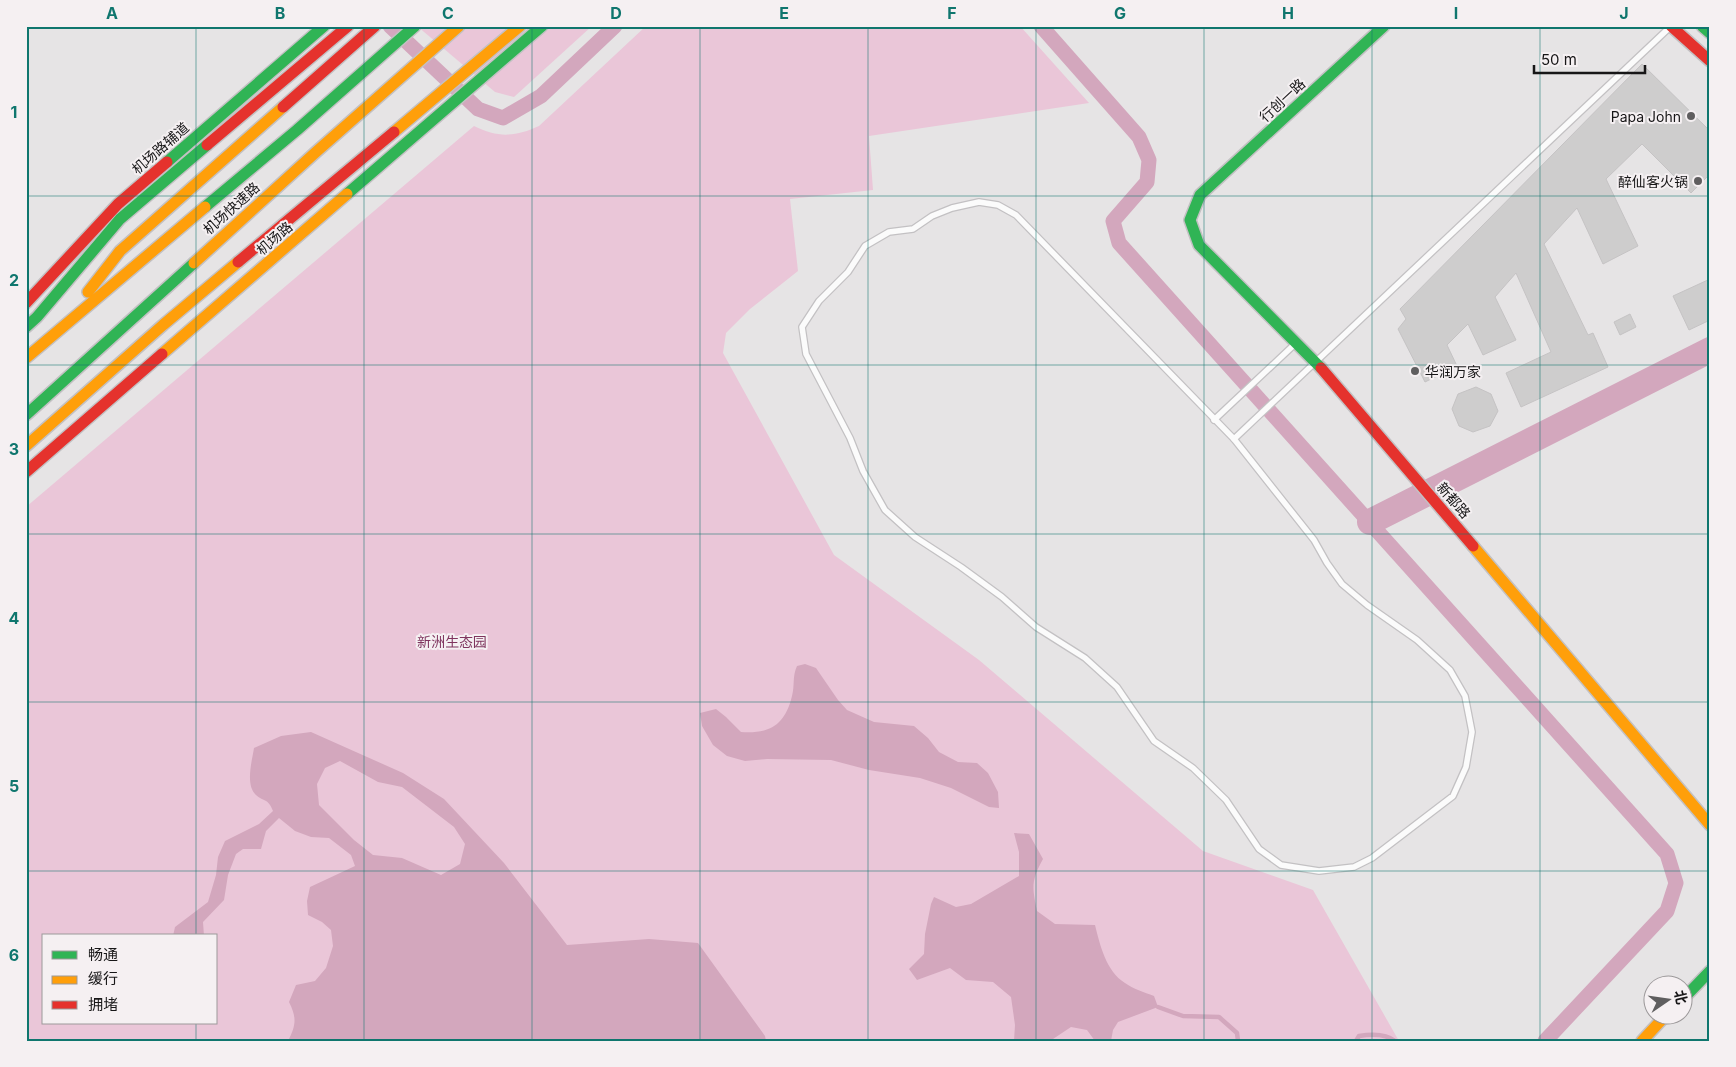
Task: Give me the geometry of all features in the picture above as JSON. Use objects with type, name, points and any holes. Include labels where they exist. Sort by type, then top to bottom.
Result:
[{"type":"main road","name":"机场路辅道","points":[[26,303],[118,204],[324,26]]},
{"type":"main road","points":[[26,328],[44,310],[120,219],[348,26]]},
{"type":"main road","name":"机场快速路","points":[[26,358],[297,130],[416,26]]},
{"type":"main road","name":"机场快速路","points":[[26,415],[316,152],[459,26]]},
{"type":"main road","points":[[26,446],[163,325],[520,26]]},
{"type":"main road","name":"机场路","points":[[26,472],[542,26]]},
{"type":"main road","name":"行创一路","points":[[1200,195],[1384,26]]},
{"type":"main road","points":[[1671,26],[1710,61]]},
{"type":"main road","points":[[1702,26],[1710,33]]},
{"type":"main road","points":[[61,327],[120,251],[372,30]]},
{"type":"main road","name":"新都路","points":[[1200,195],[1190,220],[1199,246],[1316,362],[1710,825]]},
{"type":"main road","points":[[1694,988],[1710,971]]},
{"type":"main road","points":[[1642,1041],[1658,1024]]},
{"type":"lane","points":[[1234,439],[1671,26]]},
{"type":"lane","points":[[980,202],[998,206],[1016,215],[1214,420],[1234,439],[1314,540],[1326,563],[1342,584],[1367,605],[1417,640],[1450,670],[1464,696],[1472,732],[1466,767],[1453,796],[1372,858],[1354,867],[1319,871],[1281,865],[1258,849],[1226,800],[1193,768],[1154,741],[1117,687],[1085,658],[1036,626],[1002,597],[915,537],[885,510],[863,471],[850,438],[806,354],[802,327],[819,301],[848,272],[865,246],[889,232],[913,229],[932,216],[952,208],[980,202]]},
{"type":"lane","points":[[1214,420],[1297,342]]},
{"type":"green space","points":[[417,26],[592,26],[514,97],[495,92]]},
{"type":"green space","name":"新洲生态园","points":[[646,26],[1020,26],[1089,103],[869,136],[873,190],[790,199],[798,271],[750,309],[726,333],[723,353],[834,555],[979,660],[1203,851],[1313,890],[1399,1041],[26,1041],[26,507],[474,126],[491,133],[506,135],[539,126]]},
{"type":"shaded area","points":[[805,664],[816,668],[847,710],[874,722],[914,726],[928,738],[939,752],[958,762],[977,763],[988,773],[998,792],[999,808],[989,807],[951,788],[920,778],[869,770],[831,760],[767,759],[745,761],[727,756],[713,745],[702,726],[700,713],[716,709],[741,732],[760,731],[775,726],[789,706],[797,666]]},
{"type":"shaded area","points":[[311,732],[403,773],[444,799],[504,863],[567,945],[649,939],[698,943],[765,1036],[766,1041],[288,1041],[294,1022],[289,1002],[296,985],[315,981],[326,968],[333,946],[331,930],[322,922],[308,915],[307,901],[310,887],[355,866],[351,855],[329,838],[311,837],[295,831],[279,818],[266,831],[261,849],[243,849],[236,854],[228,875],[224,900],[203,922],[204,934],[173,934],[175,927],[208,902],[216,875],[218,857],[225,841],[259,824],[273,811],[268,802],[256,795],[251,785],[250,773],[254,748],[281,736]],"holes":[[[340,761],[378,782],[402,787],[454,827],[465,844],[460,864],[441,875],[402,858],[373,855],[354,840],[319,805],[317,784],[325,768]]]},
{"type":"shaded area","points":[[1014,833],[1029,834],[1043,859],[1036,873],[1034,884],[1037,911],[1055,924],[1095,925],[1108,965],[1113,972],[1128,985],[1154,996],[1158,1007],[1118,1022],[1113,1030],[1111,1041],[1095,1041],[1087,1030],[1071,1027],[1050,1041],[1014,1041],[1015,1025],[1011,997],[993,982],[966,980],[950,968],[917,980],[909,969],[924,954],[925,934],[934,897],[956,907],[971,904],[1019,876],[1019,852]]},
{"type":"building","points":[[1642,64],[1710,131],[1710,174],[1691,193],[1642,144],[1606,179],[1638,246],[1603,264],[1577,208],[1544,244],[1588,335],[1593,333],[1608,367],[1521,407],[1506,373],[1551,352],[1516,273],[1495,297],[1516,340],[1483,355],[1468,324],[1447,345],[1457,366],[1425,382],[1398,329],[1406,319],[1400,309]]},
{"type":"building","points":[[1710,279],[1710,320],[1689,330],[1673,296]]},
{"type":"building","points":[[1630,314],[1636,327],[1620,335],[1614,322]]},
{"type":"building","points":[[1476,387],[1491,394],[1498,411],[1490,426],[1473,432],[1459,426],[1452,409],[1458,394]]},
{"type":"waterway","points":[[390,26],[478,109],[503,118],[541,96],[615,26]]},
{"type":"waterway","points":[[1041,26],[1139,137],[1149,160],[1147,182],[1113,221],[1119,243],[1667,854],[1676,883],[1667,911],[1545,1041]]},
{"type":"waterway","points":[[1370,522],[1710,350]]},
{"type":"waterway","points":[[1158,1007],[1183,1016],[1219,1017],[1237,1033],[1238,1041]]},
{"type":"waterway","points":[[1356,1041],[1359,1036],[1373,1035],[1382,1035],[1395,1041]]},
{"type":"traffic: fast","points":[[167,162],[324,26]]},
{"type":"traffic: fast","points":[[205,207],[297,130],[415,26]]},
{"type":"traffic: fast","points":[[347,194],[542,26]]},
{"type":"traffic: fast","points":[[1321,368],[1199,245],[1190,220],[1200,195],[1384,26]]},
{"type":"traffic: fast","points":[[1702,26],[1710,33]]},
{"type":"traffic: fast","points":[[26,327],[37,317],[120,219],[207,145]]},
{"type":"traffic: fast","points":[[26,415],[194,263]]},
{"type":"traffic: fast","points":[[1694,988],[1710,971]]},
{"type":"traffic: slow","points":[[194,263],[459,26]]},
{"type":"traffic: slow","points":[[394,132],[520,26]]},
{"type":"traffic: slow","points":[[88,292],[120,251],[283,107]]},
{"type":"traffic: slow","points":[[162,354],[347,194]]},
{"type":"traffic: slow","points":[[26,358],[205,207]]},
{"type":"traffic: slow","points":[[26,446],[163,325],[238,262]]},
{"type":"traffic: slow","points":[[1473,546],[1710,825]]},
{"type":"traffic: slow","points":[[1642,1041],[1658,1024]]},
{"type":"traffic: jam","points":[[207,145],[348,26]]},
{"type":"traffic: jam","points":[[283,107],[375,26]]},
{"type":"traffic: jam","points":[[1671,26],[1710,61]]},
{"type":"traffic: jam","points":[[238,262],[394,132]]},
{"type":"traffic: jam","points":[[26,303],[118,204],[167,162]]},
{"type":"traffic: jam","points":[[26,472],[162,354]]},
{"type":"traffic: jam","points":[[1321,368],[1473,546]]},
{"type":"place","name":"Papa John","points":[[1691,116]]},
{"type":"place","name":"醉仙客火锅","points":[[1698,181]]},
{"type":"place","name":"华润万家","points":[[1415,371]]}]
